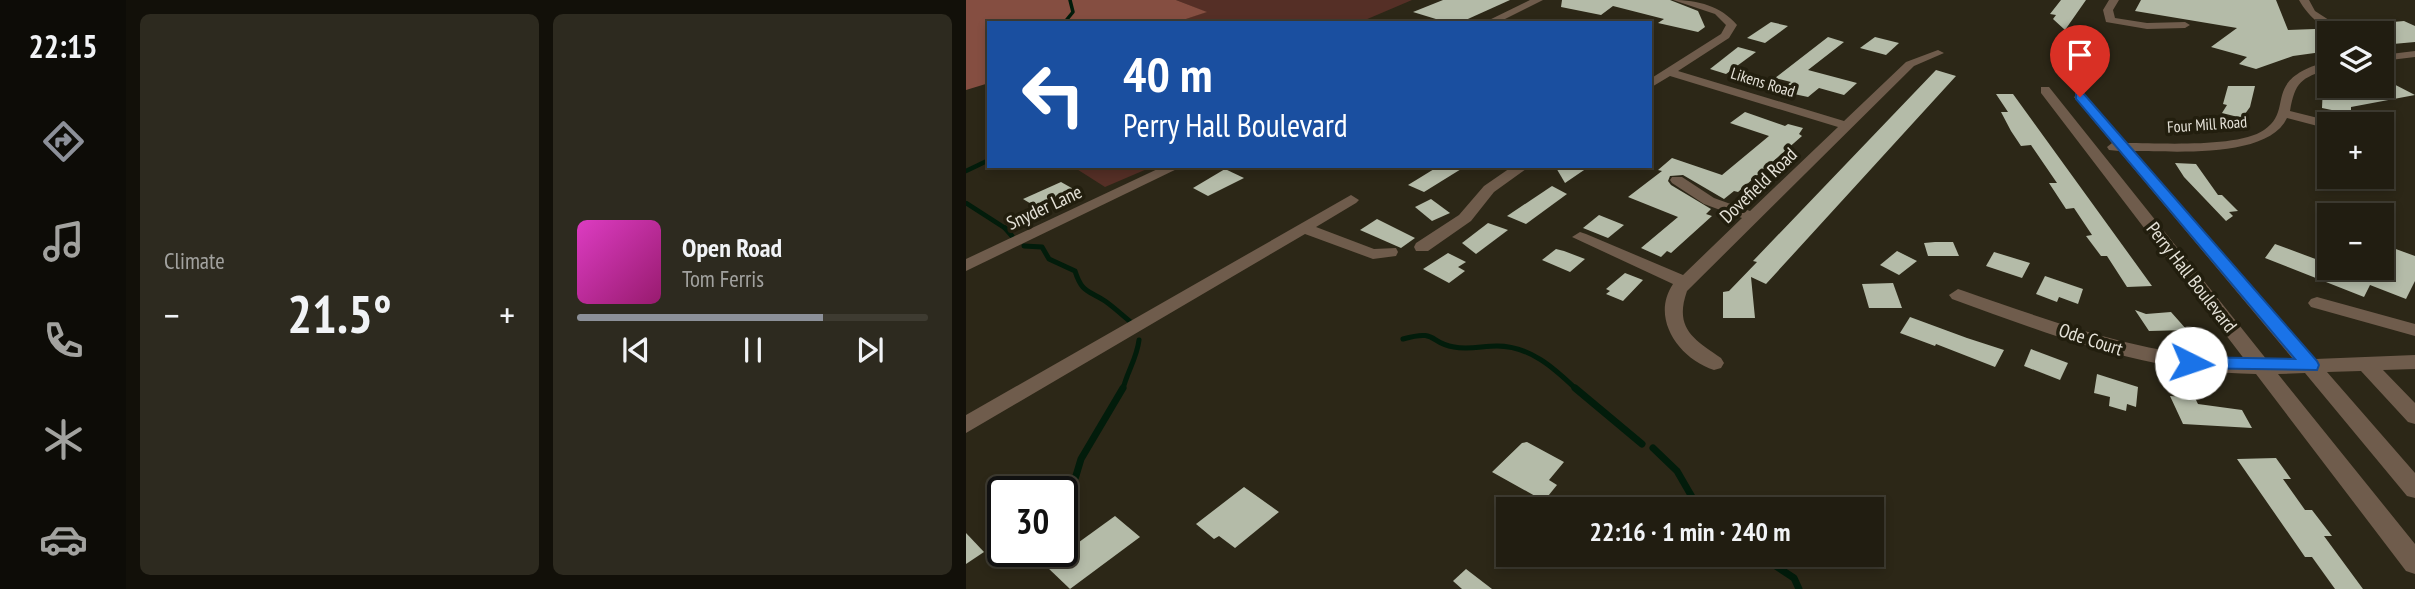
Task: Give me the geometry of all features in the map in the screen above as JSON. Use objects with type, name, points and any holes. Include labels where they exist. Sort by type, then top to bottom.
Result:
[{"type":"street","points":[[1492,21],[1538,0]]},
{"type":"street","points":[[1652,83],[1725,36],[1732,25],[1719,12],[1678,0]]},
{"type":"street","points":[[2114,0],[2108,10],[2110,20],[2147,26],[2185,25]]},
{"type":"street","points":[[2304,0],[2311,13],[2324,21]]},
{"type":"street","name":"Dovefield Road","points":[[1714,363],[1691,348],[1679,335],[1673,322],[1672,303],[1685,283],[1910,64],[1938,52]]},
{"type":"street","points":[[2394,55],[2415,54]]},
{"type":"street","name":"Four Mill Road","points":[[2089,147],[2238,143],[2263,136],[2272,130],[2283,113],[2285,96],[2293,80],[2317,69]]},
{"type":"street","name":"Likens Road","points":[[1669,72],[1847,125]]},
{"type":"street","name":"Perry Hall Boulevard","points":[[2045,90],[2415,564]]},
{"type":"street","name":"Perry Hall Boulevard","points":[[2080,97],[2415,489]]},
{"type":"street","points":[[2283,113],[2317,122]]},
{"type":"street","name":"Snyder Lane","points":[[966,266],[1172,168]]},
{"type":"street","points":[[1422,247],[1465,218],[1489,189],[1520,168]]},
{"type":"street","points":[[1677,180],[1709,201],[1753,216]]},
{"type":"street","points":[[966,425],[1351,200]]},
{"type":"street","points":[[1304,228],[1373,254],[1390,252]]},
{"type":"street","points":[[1580,237],[1685,283]]},
{"type":"street","name":"Ode Court","points":[[1958,295],[2145,356],[2191,363],[2311,365],[2415,362]]},
{"type":"street","points":[[2317,303],[2415,330]]},
{"type":"street","points":[[2365,363],[2415,416]]},
{"type":"shaded area","points":[[966,0],[1176,0],[1207,12],[1180,21],[987,21],[987,84],[966,90]]},
{"type":"shaded area","points":[[1176,0],[1412,0],[1363,21],[1180,21],[1206,12]]},
{"type":"shaded area","points":[[1075,168],[1149,168],[1105,187]]},
{"type":"building","points":[[1443,0],[1510,0],[1463,21],[1442,21],[1413,12]]},
{"type":"building","points":[[1562,0],[1670,0],[1698,11],[1705,27],[1698,32],[1658,23],[1664,19],[1613,6],[1601,15],[1561,7]]},
{"type":"building","points":[[2061,0],[2086,0],[2065,30],[2053,19],[2056,15],[2050,14]]},
{"type":"building","points":[[2141,0],[2276,0],[2288,30],[2317,30],[2317,53],[2293,56],[2256,69],[2239,64],[2247,57],[2211,47],[2237,28],[2135,11]]},
{"type":"building","points":[[2404,21],[2415,26],[2415,42],[2394,44],[2394,22]]},
{"type":"building","points":[[1771,22],[1788,26],[1765,43],[1747,38]]},
{"type":"building","points":[[1828,37],[1844,42],[1808,70],[1857,83],[1844,95],[1819,88],[1808,97],[1780,91],[1791,82],[1775,78]]},
{"type":"building","points":[[1875,37],[1899,43],[1886,55],[1860,48]]},
{"type":"building","points":[[1738,47],[1756,52],[1726,74],[1710,69]]},
{"type":"building","points":[[1936,70],[1956,76],[1766,284],[1751,277],[1755,318],[1723,318],[1723,292],[1729,291],[1757,262],[1753,261]]},
{"type":"building","points":[[2394,84],[2415,95],[2351,107],[2351,112],[2322,108],[2322,98],[2394,98]]},
{"type":"building","points":[[2228,86],[2255,86],[2250,107],[2242,118],[2222,113],[2227,105],[2223,104]]},
{"type":"building","points":[[1996,94],[2013,94],[2152,286],[2127,287],[2107,256],[2101,256],[2086,236],[2092,235],[2074,208],[2066,209],[2049,183],[2057,183],[2031,145],[2021,146],[2011,131],[2001,112],[2008,112]]},
{"type":"building","points":[[1745,112],[1785,126],[1788,124],[1803,128],[1799,134],[1802,136],[1738,192],[1734,191],[1724,199],[1683,175],[1670,176],[1668,181],[1671,185],[1711,209],[1706,214],[1712,216],[1671,253],[1667,251],[1661,257],[1641,248],[1678,217],[1628,197],[1662,171],[1658,170],[1672,158],[1722,175],[1769,136],[1730,123]]},
{"type":"building","points":[[2175,163],[2196,164],[2218,195],[2222,195],[2238,211],[2229,212],[2233,216],[2226,221],[2184,177]]},
{"type":"building","points":[[1436,168],[1463,168],[1424,192],[1408,185]]},
{"type":"building","points":[[1556,168],[1587,168],[1565,183]]},
{"type":"building","points":[[1225,169],[1244,178],[1208,196],[1193,188]]},
{"type":"building","points":[[1061,182],[1077,191],[1038,208],[1023,199]]},
{"type":"building","points":[[1552,186],[1567,194],[1526,224],[1507,216]]},
{"type":"building","points":[[1431,199],[1450,213],[1432,221],[1415,207]]},
{"type":"building","points":[[1599,215],[1624,225],[1608,238],[1583,228]]},
{"type":"building","points":[[1377,219],[1415,238],[1401,248],[1360,230]]},
{"type":"building","points":[[1488,223],[1508,230],[1476,254],[1462,243]]},
{"type":"building","points":[[1953,242],[1959,256],[1928,256],[1924,243]]},
{"type":"building","points":[[2275,244],[2317,260],[2317,278],[2265,258]]},
{"type":"building","points":[[2394,248],[2415,256],[2415,281],[2406,299],[2370,285],[2364,297],[2321,280],[2394,280]]},
{"type":"building","points":[[1556,249],[1585,259],[1570,272],[1542,260]]},
{"type":"building","points":[[1897,251],[1917,261],[1899,275],[1880,265]]},
{"type":"building","points":[[1994,252],[2030,263],[2022,278],[1986,266]]},
{"type":"building","points":[[1448,253],[1466,262],[1458,267],[1465,271],[1449,283],[1423,269]]},
{"type":"building","points":[[1625,273],[1643,280],[1623,301],[1606,294],[1610,291],[1606,289]]},
{"type":"building","points":[[2045,276],[2083,289],[2078,304],[2059,297],[2057,302],[2036,294]]},
{"type":"building","points":[[1893,283],[1902,308],[1869,308],[1862,284]]},
{"type":"building","points":[[2135,310],[2146,314],[2171,312],[2187,330],[2149,331]]},
{"type":"building","points":[[1910,317],[2004,350],[1995,367],[1936,344],[1935,346],[1900,333]]},
{"type":"building","points":[[2031,349],[2068,363],[2060,380],[2024,366]]},
{"type":"building","points":[[2097,374],[2138,387],[2136,407],[2127,404],[2126,411],[2109,406],[2110,397],[2094,393]]},
{"type":"building","points":[[2170,396],[2195,398],[2198,404],[2242,410],[2252,428],[2183,424]]},
{"type":"building","points":[[1527,442],[1564,462],[1549,480],[1557,485],[1547,497],[1537,497],[1492,472],[1522,443]]},
{"type":"building","points":[[2276,458],[2291,479],[2283,479],[2305,510],[2312,510],[2332,536],[2324,536],[2363,589],[2335,589],[2312,557],[2305,557],[2237,459]]},
{"type":"building","points":[[1244,487],[1279,512],[1235,548],[1219,536],[1214,539],[1196,524]]},
{"type":"building","points":[[1115,516],[1140,537],[1070,589],[1047,567],[1078,567],[1078,543]]},
{"type":"building","points":[[966,533],[984,552],[966,564]]},
{"type":"building","points":[[1466,569],[1492,589],[1462,589],[1453,581]]},
{"type":"waterway","points":[[1066,21],[1073,12],[1070,0]]},
{"type":"waterway","points":[[966,171],[987,161]]},
{"type":"waterway","points":[[966,203],[1005,228]]},
{"type":"waterway","points":[[1005,228],[1012,236]]},
{"type":"waterway","points":[[1024,246],[1042,247],[1049,259],[1075,271],[1083,287],[1132,323]]},
{"type":"waterway","points":[[1403,339],[1422,335],[1459,348],[1497,346],[1520,350],[1550,366],[1576,389]]},
{"type":"waterway","points":[[1123,389],[1139,340]]},
{"type":"waterway","points":[[1076,476],[1081,459],[1123,388]]},
{"type":"waterway","points":[[1575,388],[1642,444]]},
{"type":"waterway","points":[[1653,448],[1677,471],[1692,497]]},
{"type":"waterway","points":[[1777,567],[1794,578],[1799,589]]},
{"type":"route","points":[[2080,97],[2311,365],[2224,366],[2191,363]]}]
